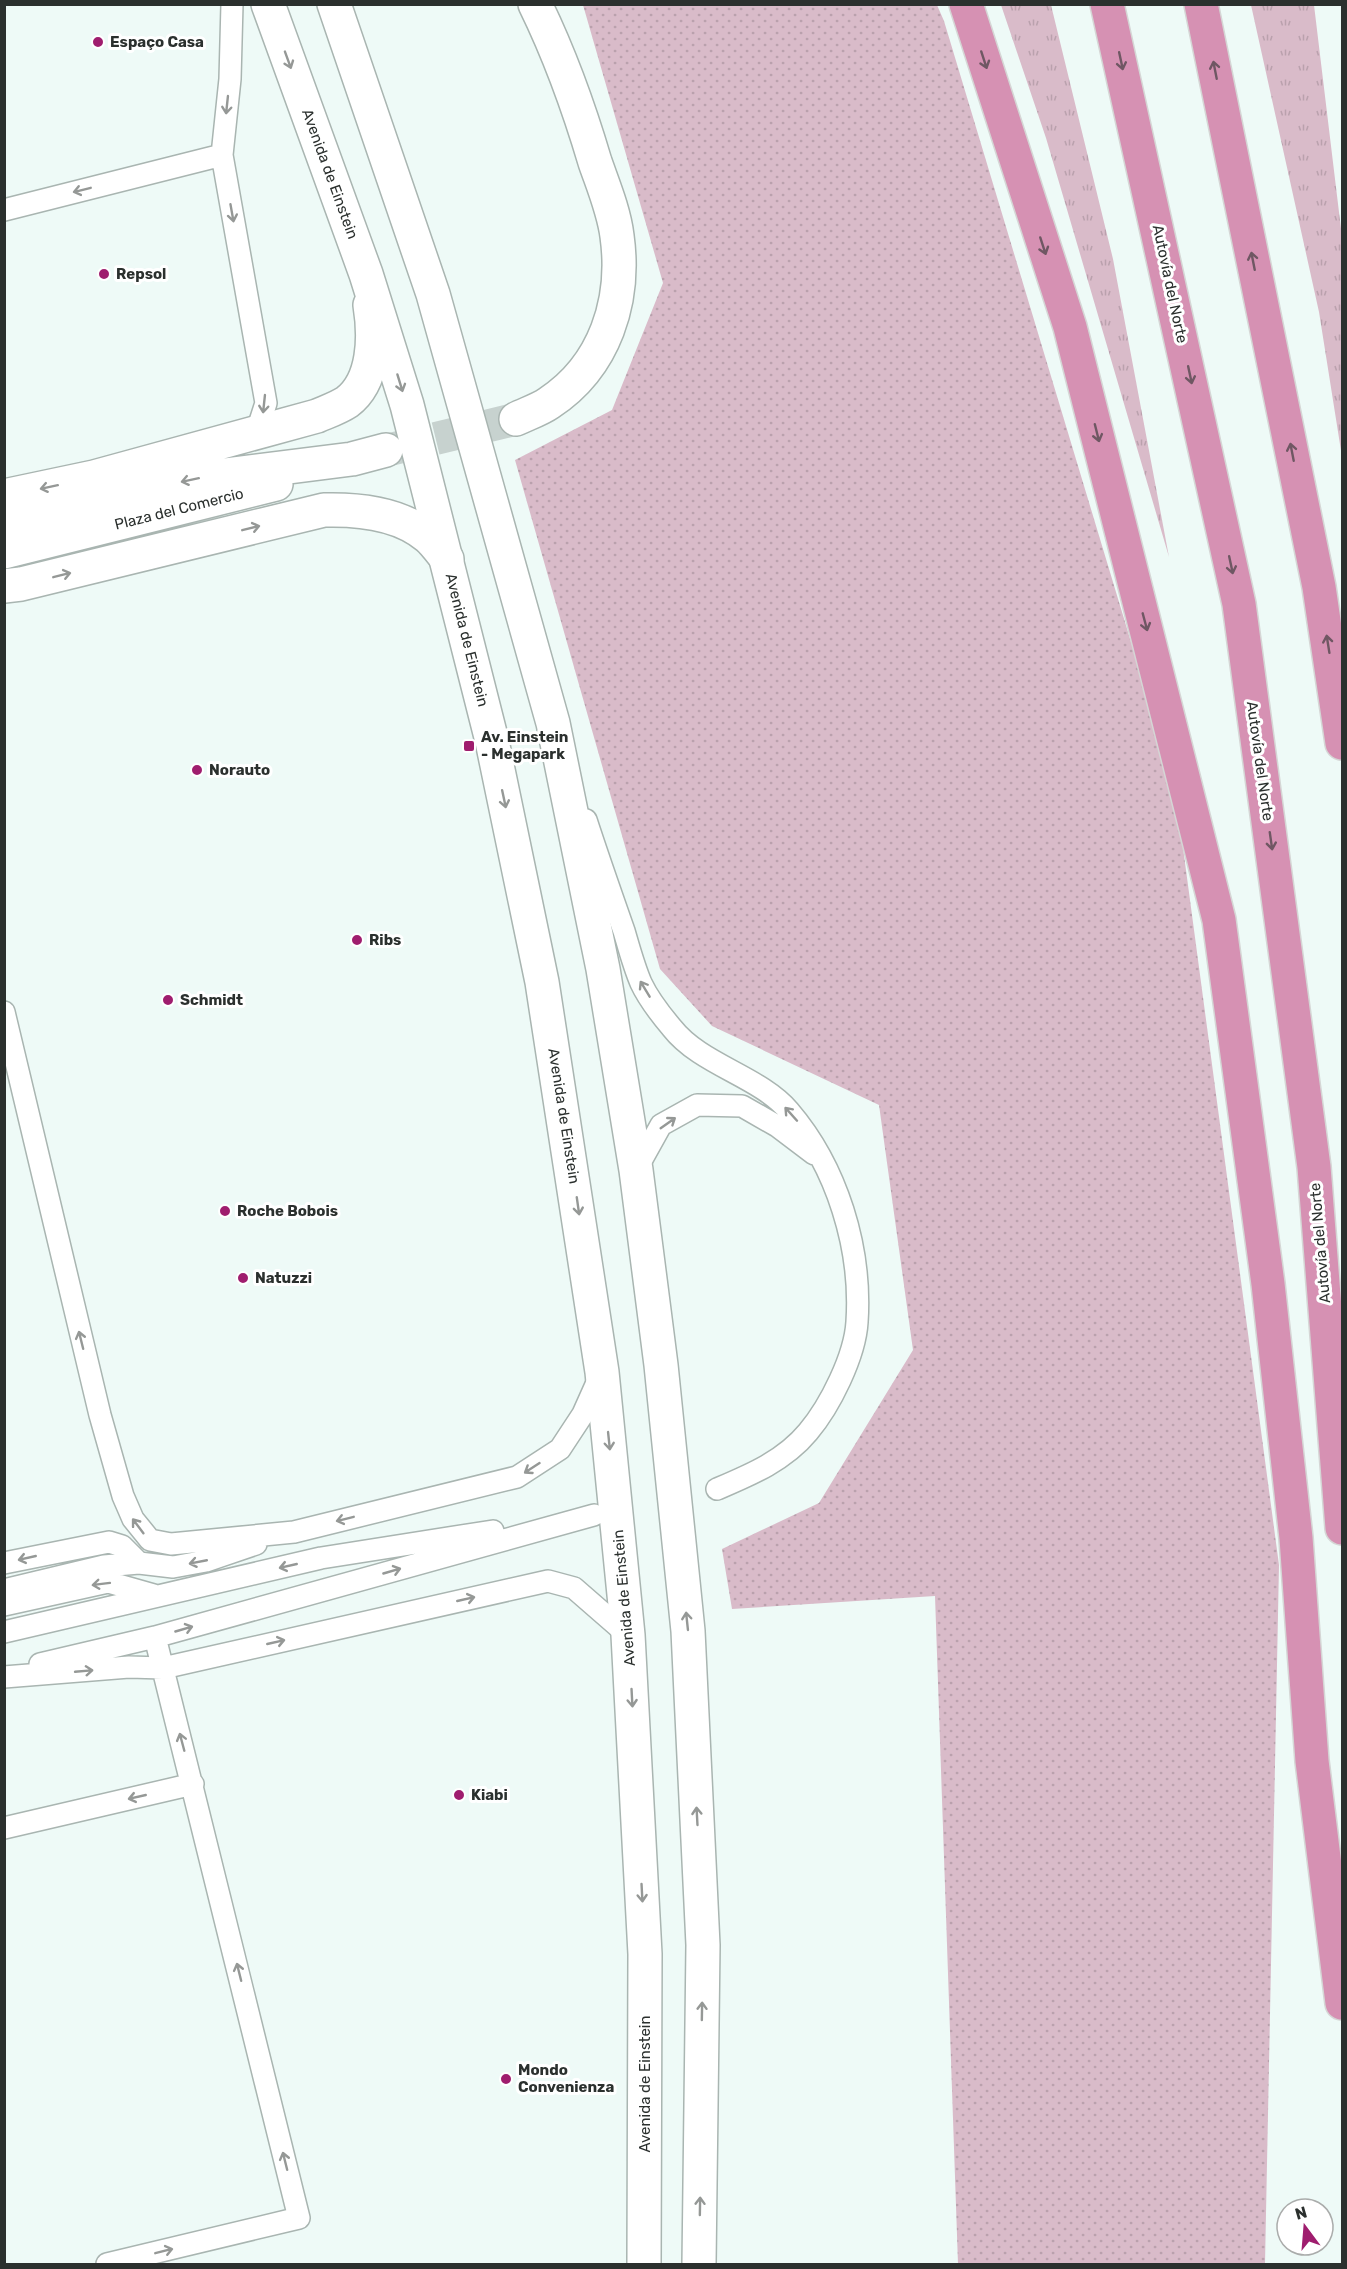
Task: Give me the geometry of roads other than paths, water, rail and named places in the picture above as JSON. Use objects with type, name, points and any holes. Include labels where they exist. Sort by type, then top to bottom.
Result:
[{"type":"highway","points":[[966,4],[1070,327],[1219,920],[1268,1284],[1296,1538],[1312,1761],[1342,2003]]},
{"type":"highway","name":"Autovía del Norte","points":[[1107,4],[1239,604],[1314,1167],[1342,1528]]},
{"type":"highway","points":[[1201,4],[1319,587],[1342,743]]},
{"type":"street","name":"Avenida de Einstein","points":[[268,4],[366,274],[407,405],[492,741],[542,982],[602,1372],[628,1635],[645,1954],[644,2265]]},
{"type":"street","points":[[516,418],[547,404],[575,383],[604,343],[619,289],[617,235],[583,120],[535,4]]},
{"type":"street","points":[[337,7],[433,294],[553,723],[603,969],[636,1170],[661,1365],[688,1631],[703,1945],[699,2265]]},
{"type":"street","points":[[4,496],[94,477],[317,416],[348,402],[363,380],[373,351],[374,327],[366,274]]},
{"type":"street","points":[[4,522],[193,479],[352,459],[386,450]]},
{"type":"street","name":"Plaza del Comercio","points":[[4,552],[233,496],[352,459]]},
{"type":"street","points":[[4,586],[21,584],[324,510],[356,509],[386,516],[428,537],[447,559]]},
{"type":"lane","points":[[232,4],[230,79],[222,155],[267,403],[257,431]]},
{"type":"lane","points":[[4,210],[222,155]]},
{"type":"lane","points":[[553,723],[641,984],[673,1030],[714,1062],[752,1082],[787,1109],[809,1135],[824,1162],[842,1206],[857,1272],[857,1324],[840,1383],[807,1433],[767,1468],[717,1489]]},
{"type":"lane","points":[[4,1012],[94,1392],[123,1496],[133,1520],[150,1540],[171,1544],[294,1532]]},
{"type":"lane","points":[[636,1170],[661,1125],[697,1105],[742,1106],[777,1126],[824,1162]]},
{"type":"lane","points":[[4,1590],[104,1566],[139,1563],[173,1567],[206,1561],[294,1532],[517,1477],[560,1449],[582,1414],[602,1372]]},
{"type":"lane","points":[[4,1632],[321,1558],[594,1515],[155,1637],[4,1672]]},
{"type":"lane","points":[[4,1563],[109,1542],[122,1546],[139,1563]]},
{"type":"lane","points":[[4,1677],[129,1666],[163,1668],[548,1581],[574,1588],[628,1635]]},
{"type":"lane","points":[[4,1605],[108,1582],[158,1596]]},
{"type":"lane","points":[[107,2265],[299,2218],[194,1784],[155,1637]]},
{"type":"lane","points":[[4,1828],[194,1784]]},
{"type":"tunnel","points":[[388,450],[516,419]]},
{"type":"place","name":"Espaço Casa","points":[[98,42]]},
{"type":"place","name":"Repsol","points":[[104,274]]},
{"type":"place","name":"Av. Einstein - Megapark","points":[[469,746]]},
{"type":"place","name":"Norauto","points":[[197,770]]},
{"type":"place","name":"Ribs","points":[[357,940]]},
{"type":"place","name":"Schmidt","points":[[168,1000]]},
{"type":"place","name":"Roche Bobois","points":[[225,1211]]},
{"type":"place","name":"Natuzzi","points":[[243,1278]]},
{"type":"place","name":"Kiabi","points":[[459,1795]]},
{"type":"place","name":"Mondo Convenienza","points":[[506,2079]]}]
